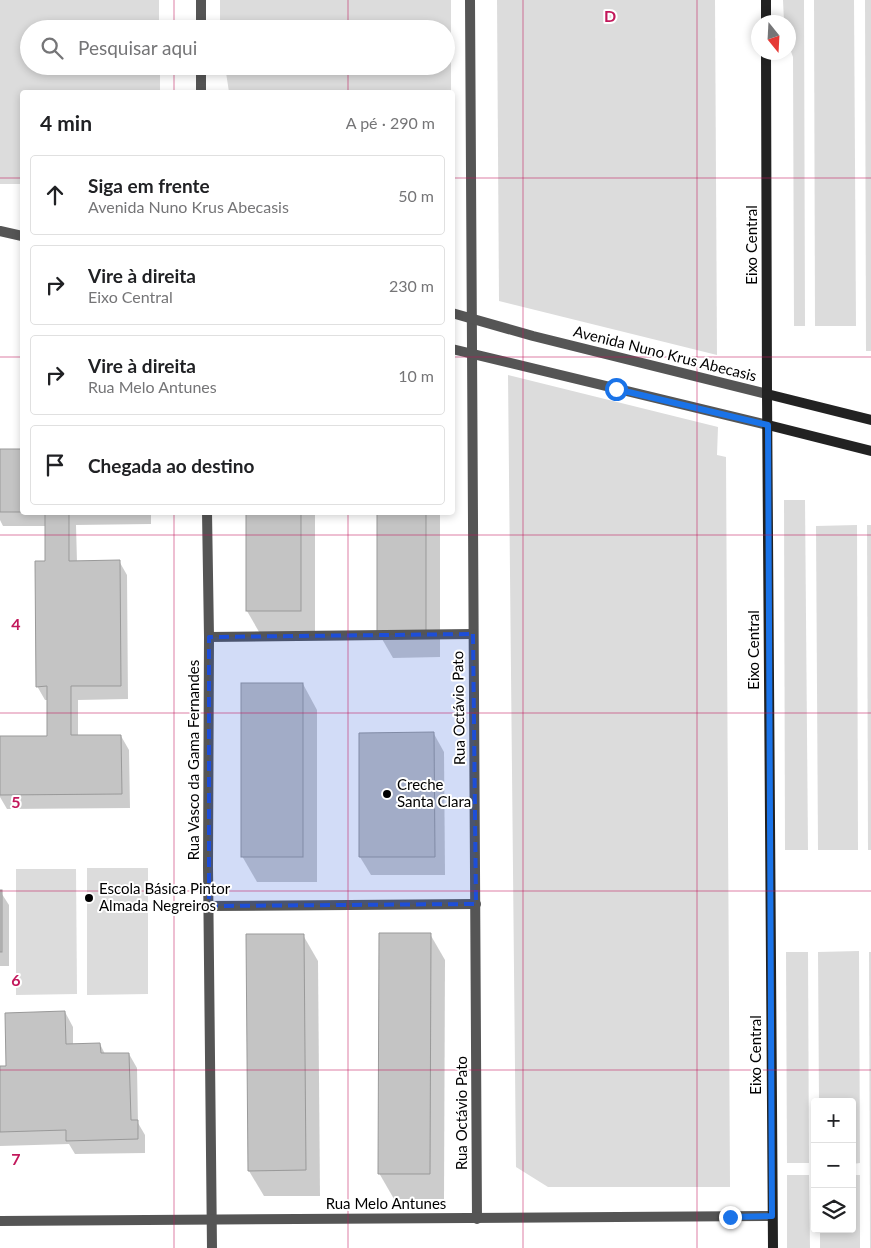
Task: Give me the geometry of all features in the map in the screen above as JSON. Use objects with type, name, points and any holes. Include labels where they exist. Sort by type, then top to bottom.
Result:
[{"type":"main road","points":[[766,0],[766,15]]},
{"type":"main road","name":"Eixo Central","points":[[766,60],[772,1248]]},
{"type":"main road","name":"Avenida Nuno Krus Abecasis","points":[[767,394],[871,420]]},
{"type":"main road","points":[[768,425],[871,451]]},
{"type":"street","points":[[201,0],[201,20]]},
{"type":"street","name":"Rua Octávio Pato","points":[[470,0],[477,1219]]},
{"type":"street","points":[[201,75],[201,90]]},
{"type":"street","points":[[0,231],[20,236]]},
{"type":"street","name":"Avenida Nuno Krus Abecasis","points":[[455,314],[533,336],[767,394]]},
{"type":"street","points":[[455,350],[768,425]]},
{"type":"street","name":"Rua Vasco da Gama Fernandes","points":[[207,515],[210,637],[209,906],[212,1248]]},
{"type":"street","points":[[210,637],[473,634]]},
{"type":"street","points":[[209,906],[476,904]]},
{"type":"street","name":"Rua Melo Antunes","points":[[0,1221],[772,1216]]},
{"type":"highlighted area","points":[[473,634],[476,904],[209,906],[209,637]]},
{"type":"shaded area","points":[[0,0],[159,0],[159,20],[20,20],[20,75],[160,75],[160,90],[20,90],[20,184],[0,184]]},
{"type":"shaded area","points":[[220,0],[451,0],[451,20],[220,20]]},
{"type":"shaded area","points":[[497,0],[715,0],[717,355],[499,301]]},
{"type":"shaded area","points":[[783,0],[804,0],[805,326],[794,326],[793,60],[796,60],[796,15],[784,15]]},
{"type":"shaded area","points":[[814,0],[854,0],[856,326],[815,326]]},
{"type":"shaded area","points":[[865,0],[871,0],[871,351],[866,351]]},
{"type":"shaded area","points":[[226,75],[451,75],[451,90],[229,90]]},
{"type":"shaded area","points":[[508,375],[718,427],[717,455],[726,457],[730,1187],[548,1187],[516,1167]]},
{"type":"shaded area","points":[[784,500],[805,500],[808,850],[785,850]]},
{"type":"shaded area","points":[[857,525],[858,850],[818,850],[816,526]]},
{"type":"shaded area","points":[[867,525],[871,525],[871,850],[868,850]]},
{"type":"shaded area","points":[[87,868],[148,868],[148,994],[87,995]]},
{"type":"shaded area","points":[[16,869],[76,869],[77,994],[16,995]]},
{"type":"shaded area","points":[[859,951],[860,1163],[856,1164],[856,1098],[819,1098],[818,952]]},
{"type":"shaded area","points":[[786,952],[808,952],[809,1163],[787,1163]]},
{"type":"shaded area","points":[[869,952],[871,952],[871,1248],[870,1248]]},
{"type":"shaded area","points":[[787,1175],[809,1175],[810,1248],[787,1248]]},
{"type":"shaded area","points":[[856,1175],[860,1175],[860,1248],[820,1248],[820,1233],[856,1233]]},
{"type":"building","points":[[0,449],[20,449],[20,512],[0,512]]},
{"type":"building","points":[[45,515],[69,515],[69,561],[120,560],[121,686],[71,686],[71,735],[121,735],[122,794],[0,795],[0,736],[47,736],[47,686],[36,687],[35,561],[45,561]]},
{"type":"building","points":[[246,515],[301,515],[301,611],[246,611]]},
{"type":"building","points":[[377,515],[426,515],[426,632],[377,632]]},
{"type":"building","points":[[241,683],[303,683],[303,857],[241,857]]},
{"type":"building","points":[[434,732],[435,857],[359,857],[359,733]]},
{"type":"building","points":[[0,890],[2,890],[2,952],[0,952]]},
{"type":"building","points":[[379,933],[431,933],[430,1174],[378,1174]]},
{"type":"building","points":[[246,934],[304,934],[306,1170],[248,1171]]},
{"type":"building","points":[[65,1011],[66,1044],[100,1043],[101,1053],[129,1053],[131,1120],[138,1120],[138,1139],[66,1141],[66,1130],[0,1132],[0,1066],[6,1066],[5,1013]]},
{"type":"place","name":"Creche Santa Clara","points":[[387,794]]},
{"type":"place","name":"Escola Básica Pintor Almada Negreiros","points":[[89,898]]},
{"type":"route","points":[[616,389],[768,425],[772,1216],[730,1217]]}]
